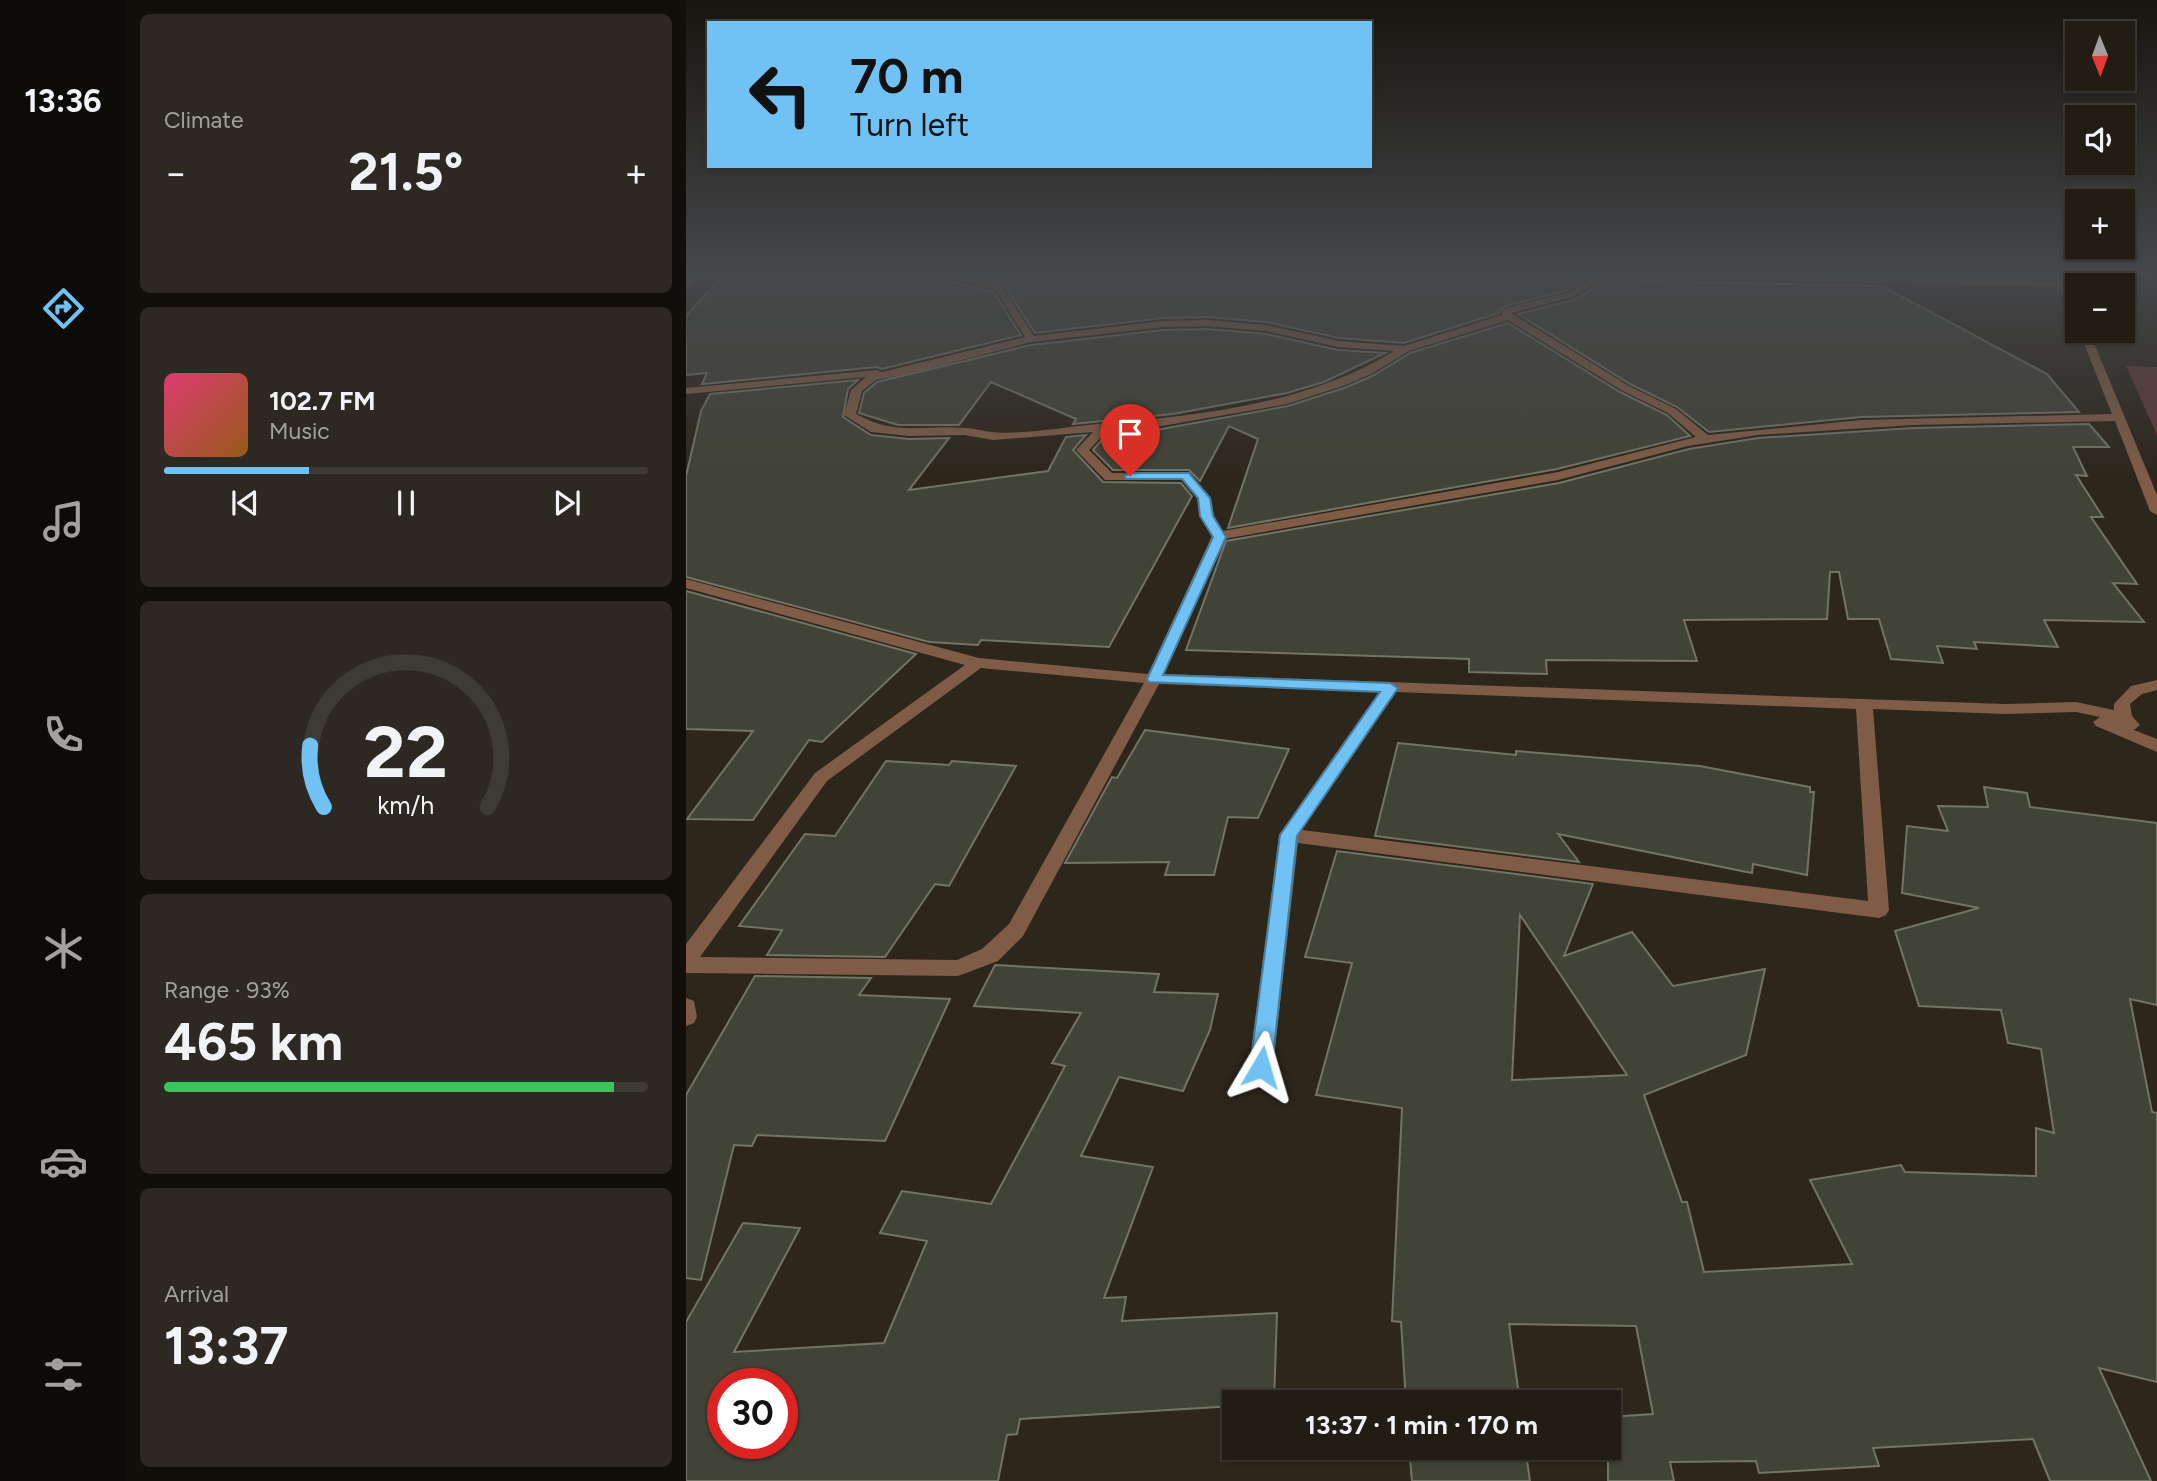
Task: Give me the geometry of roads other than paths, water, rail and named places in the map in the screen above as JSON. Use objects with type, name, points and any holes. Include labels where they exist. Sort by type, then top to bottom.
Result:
[{"type":"street","points":[[1031,339],[908,371],[873,377],[857,390],[850,415],[875,429],[909,432],[964,431],[993,436],[1156,423]]},
{"type":"street","points":[[1317,339],[1339,344],[1405,349]]},
{"type":"street","points":[[1219,537],[1206,516],[1204,498],[1185,476],[1109,477],[1082,450],[1101,430],[1283,402],[1342,383],[1370,371],[1405,349],[1436,339]]},
{"type":"street","points":[[1547,339],[1625,387],[1672,411],[1705,439]]},
{"type":"street","points":[[2089,343],[2157,511]]},
{"type":"street","points":[[686,391],[908,371]]},
{"type":"street","points":[[1219,537],[1558,476],[1705,439],[1839,424],[2120,417]]},
{"type":"street","points":[[686,963],[958,968],[990,955],[1016,930],[1154,679],[1219,537]]},
{"type":"street","points":[[686,583],[978,663],[1154,679],[2005,709],[2076,708],[2124,717]]},
{"type":"street","points":[[686,963],[821,776],[978,663]]},
{"type":"street","points":[[2157,685],[2142,687],[2128,694],[2122,704],[2124,717],[2141,736],[2157,746]]},
{"type":"street","points":[[1261,1067],[1289,835],[1390,688]]},
{"type":"street","points":[[1289,835],[1879,910],[1864,704]]},
{"type":"street","points":[[2005,709],[2110,723],[2157,746]]},
{"type":"street","points":[[686,1007],[686,1016]]}]
